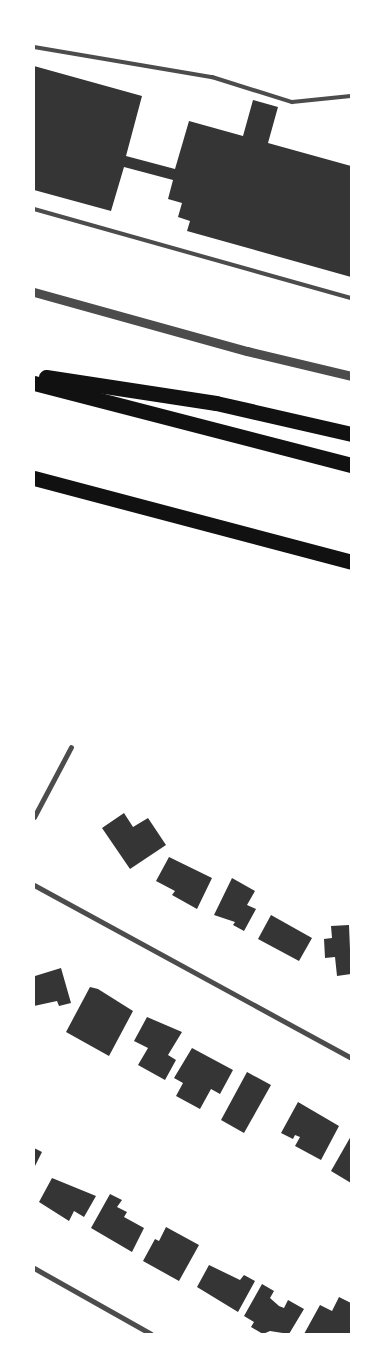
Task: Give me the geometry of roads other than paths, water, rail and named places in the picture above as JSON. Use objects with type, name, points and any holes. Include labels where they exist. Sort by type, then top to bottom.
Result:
[{"type":"highway","points":[[34,375],[216,403],[351,434]]},
{"type":"highway","points":[[34,383],[351,466]]},
{"type":"highway","points":[[34,478],[351,562]]},
{"type":"street","points":[[34,292],[248,351],[351,376]]},
{"type":"street","points":[[34,817],[71,747]]},
{"type":"street","points":[[34,885],[351,1058]]},
{"type":"street","points":[[34,1268],[151,1334]]},
{"type":"lane","points":[[34,47],[212,77],[292,102],[351,96]]},
{"type":"lane","points":[[34,210],[351,298]]}]
